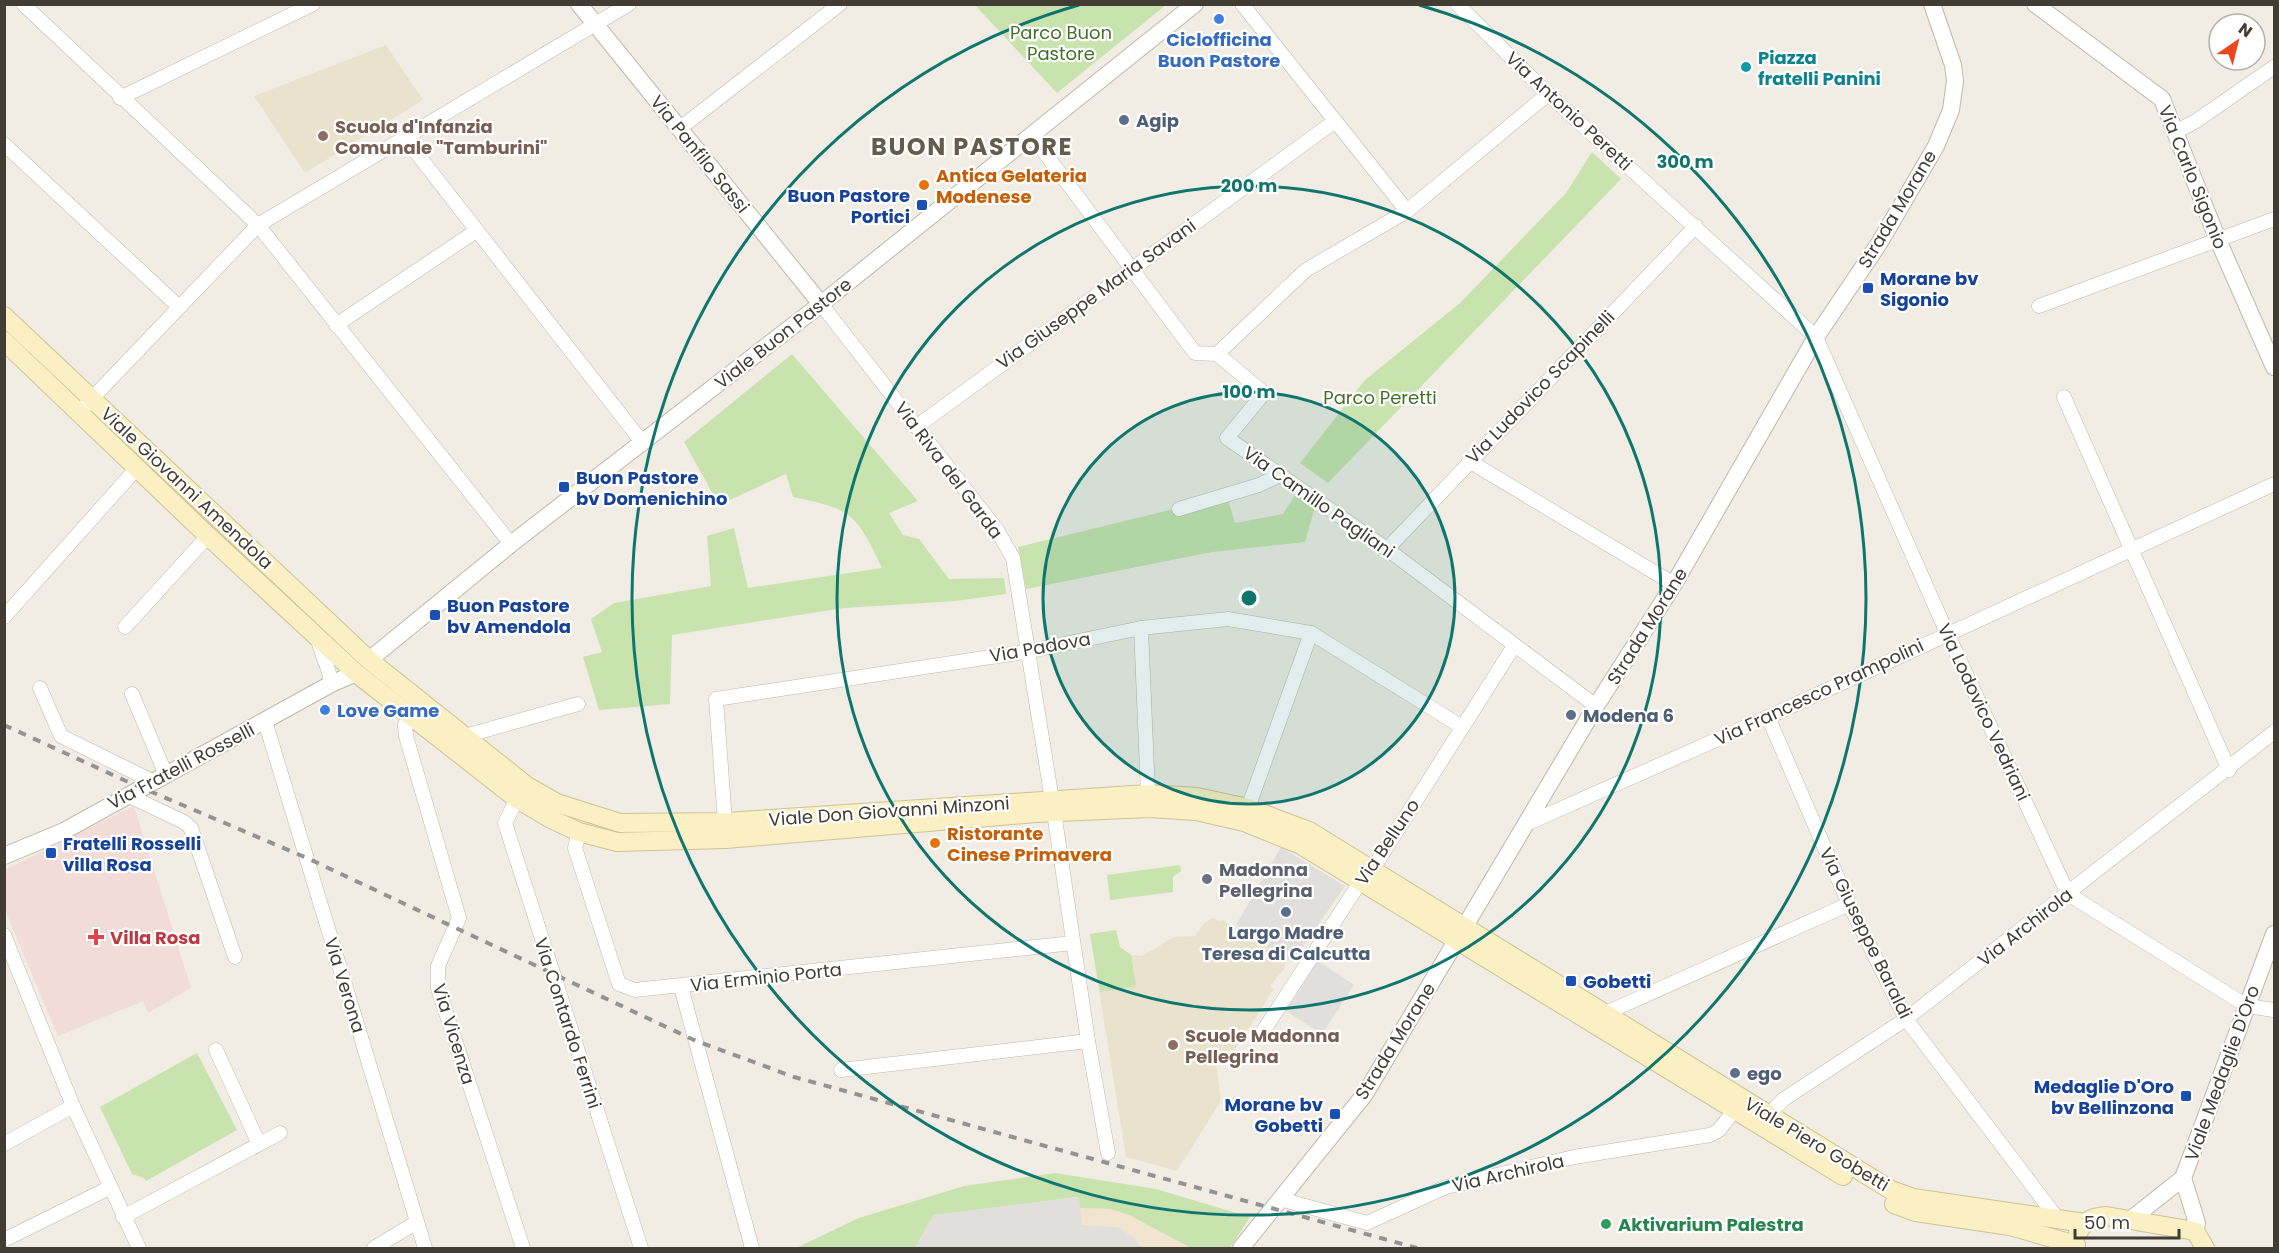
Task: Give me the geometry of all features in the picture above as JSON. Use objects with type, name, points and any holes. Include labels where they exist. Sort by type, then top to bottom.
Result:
[{"type":"main road","name":"Viale Giovanni Amendola","points":[[4,316],[369,660]]},
{"type":"main road","name":"Viale Giovanni Amendola","points":[[4,341],[208,537],[356,674]]},
{"type":"main road","name":"Viale Don Giovanni Minzoni","points":[[369,660],[465,736],[551,819],[579,832],[617,842],[725,830],[1148,801],[1196,811],[1246,815],[1301,845],[1366,876],[1462,933]]},
{"type":"main road","name":"Viale Don Giovanni Minzoni","points":[[356,674],[410,717],[522,792],[584,814],[620,823],[725,830]]},
{"type":"main road","name":"Viale Piero Gobetti","points":[[1462,933],[1603,1020],[1769,1114],[1866,1177],[1913,1198],[2085,1223],[2094,1217],[2130,1220],[2195,1231]]},
{"type":"main road","name":"Viale Piero Gobetti","points":[[1603,1020],[1734,1111],[1888,1202],[1916,1212],[2010,1226],[2076,1246]]},
{"type":"main road","points":[[2076,1246],[2078,1233],[2085,1223]]},
{"type":"main road","points":[[2195,1231],[2205,1248]]},
{"type":"street","points":[[120,98],[313,4]]},
{"type":"street","name":"Via Panfilo Sassi","points":[[579,4],[821,304]]},
{"type":"street","points":[[79,412],[258,225],[629,4]]},
{"type":"street","points":[[679,129],[840,4]]},
{"type":"street","name":"Viale Buon Pastore","points":[[369,660],[511,544],[821,304],[1195,4]]},
{"type":"street","points":[[1242,4],[1407,211]]},
{"type":"street","name":"Via Antonio Peretti","points":[[1457,4],[1548,94],[1816,337]]},
{"type":"street","name":"Strada Morane","points":[[1241,1248],[1365,1094],[1596,706],[1674,584],[1816,337],[1894,219],[1936,146],[1951,110],[1954,94],[1953,65],[1932,4]]},
{"type":"street","name":"Via Carlo Sigonio","points":[[2035,4],[2162,99],[2218,240],[2274,367]]},
{"type":"street","points":[[25,5],[120,98],[258,225],[511,544]]},
{"type":"street","points":[[2175,132],[2196,122],[2274,67]]},
{"type":"street","points":[[1217,354],[1306,270],[1407,211],[1548,94]]},
{"type":"street","name":"Via Giuseppe Maria Savani","points":[[916,427],[1335,121]]},
{"type":"street","name":"Via Camillo Pagliani","points":[[1032,136],[1195,353],[1217,354],[1264,393],[1227,438],[1387,549],[1596,706]]},
{"type":"street","points":[[404,137],[642,442]]},
{"type":"street","points":[[4,144],[178,306]]},
{"type":"street","points":[[2039,306],[2274,219]]},
{"type":"street","name":"Via Ludovico Scapinelli","points":[[1387,549],[1696,226]]},
{"type":"street","points":[[336,326],[476,231]]},
{"type":"street","name":"Via Riva del Garda","points":[[821,304],[997,530],[1013,558],[1030,651],[1088,1041],[1108,1153]]},
{"type":"street","name":"Via Lodovico Vedriani","points":[[1816,337],[1947,633],[2068,894]]},
{"type":"street","points":[[2064,397],[2133,548],[2229,770]]},
{"type":"street","points":[[1469,461],[1674,584]]},
{"type":"street","points":[[4,618],[137,468]]},
{"type":"street","points":[[1179,509],[1259,485],[1280,475]]},
{"type":"street","name":"Via Francesco Prampolini","points":[[1526,824],[1768,717],[2274,484]]},
{"type":"street","points":[[125,627],[208,537]]},
{"type":"street","name":"Via Padova","points":[[725,830],[716,699],[1030,651],[1141,628],[1228,619],[1311,633],[1462,727]]},
{"type":"street","points":[[1141,628],[1148,801]]},
{"type":"street","points":[[1246,815],[1311,633]]},
{"type":"street","points":[[318,639],[321,653],[330,671],[332,684]]},
{"type":"street","name":"Via Belluno","points":[[1260,1036],[1514,646]]},
{"type":"street","points":[[356,674],[369,660]]},
{"type":"street","name":"Via Fratelli Rosselli","points":[[4,856],[64,831],[332,684],[356,674]]},
{"type":"street","points":[[40,688],[61,736],[141,774],[159,778]]},
{"type":"street","points":[[132,694],[159,778]]},
{"type":"street","points":[[465,736],[578,704]]},
{"type":"street","name":"Via Vicenza","points":[[410,717],[405,725],[406,736],[459,918],[438,966],[438,988],[523,1248]]},
{"type":"street","name":"Via Giuseppe Baraldi","points":[[1768,717],[1849,904],[1906,1019],[2057,1218]]},
{"type":"street","name":"Via Verona","points":[[265,721],[425,1248]]},
{"type":"street","name":"Via Archirola","points":[[1769,1114],[1784,1099],[1906,1019],[2229,770],[2274,732]]},
{"type":"street","name":"Via Contardo Ferrini","points":[[522,792],[505,823],[641,1248]]},
{"type":"street","points":[[127,795],[189,826],[235,957]]},
{"type":"street","points":[[579,832],[584,814]]},
{"type":"street","name":"Via Erminio Porta","points":[[579,832],[575,848],[619,984],[635,990],[681,987],[1073,943]]},
{"type":"street","points":[[2068,894],[2247,1006],[2274,1011]]},
{"type":"street","points":[[1603,1020],[1849,904]]},
{"type":"street","name":"Viale Medaglie D'Oro","points":[[2130,1220],[2183,1178],[2274,934]]},
{"type":"street","points":[[4,935],[72,1106],[139,1248]]},
{"type":"street","points":[[681,987],[753,1248]]},
{"type":"street","points":[[841,1070],[1088,1041]]},
{"type":"street","points":[[216,1050],[259,1143]]},
{"type":"street","points":[[4,1144],[72,1106]]},
{"type":"street","name":"Via Archirola","points":[[1280,1199],[1367,1222],[1446,1187],[1574,1157],[1710,1135],[1719,1130],[1734,1111]]},
{"type":"street","points":[[123,1216],[279,1133]]},
{"type":"street","name":"Viale Medaglie D'Oro","points":[[2183,1178],[2197,1223],[2195,1231]]},
{"type":"street","points":[[4,1240],[109,1188]]},
{"type":"street","points":[[374,1248],[417,1222]]},
{"type":"shaded area","name":"Scuola d'Infanzia Comunale \"Tamburini\"","points":[[386,45],[423,100],[305,173],[254,96]]},
{"type":"shaded area","name":"Villa Rosa","points":[[134,806],[191,988],[148,1013],[143,1001],[58,1036],[5,910],[5,870]]},
{"type":"shaded area","name":"Largo Madre Teresa di Calcutta","points":[[1281,847],[1345,886],[1292,962],[1236,925]]},
{"type":"shaded area","name":"Scuole Madonna Pellegrina","points":[[1212,918],[1223,920],[1245,936],[1249,934],[1259,940],[1258,944],[1261,942],[1287,959],[1284,969],[1270,986],[1274,989],[1235,1049],[1215,1054],[1221,1101],[1177,1171],[1126,1157],[1090,934],[1116,930],[1120,947],[1131,955],[1142,956],[1174,937],[1195,936],[1204,923]]},
{"type":"shaded area","points":[[1318,961],[1354,985],[1322,1034],[1286,1011]]},
{"type":"shaded area","points":[[1079,1197],[1082,1225],[1118,1227],[1134,1238],[1142,1248],[915,1248],[933,1215]]},
{"type":"shaded area","points":[[1080,1208],[1111,1209],[1131,1216],[1191,1248],[915,1248],[933,1215]]},
{"type":"green space","name":"Parco Buon Pastore","points":[[975,5],[1166,5],[1057,93]]},
{"type":"green space","name":"Parco Peretti","points":[[1592,152],[1621,179],[1328,483],[1300,463],[1365,380],[1460,303],[1566,193]]},
{"type":"green space","points":[[792,354],[918,501],[889,513],[903,535],[919,539],[949,579],[1004,578],[1006,594],[956,601],[844,608],[672,635],[670,704],[599,710],[583,657],[602,652],[591,619],[614,603],[711,586],[707,536],[734,528],[748,588],[882,568],[865,535],[850,516],[828,505],[793,497],[786,474],[719,505],[684,442]]},
{"type":"green space","points":[[1295,495],[1316,504],[1305,542],[1212,552],[1026,589],[1018,547],[1227,496],[1235,523],[1283,514]]},
{"type":"green space","points":[[1180,865],[1181,871],[1173,877],[1173,892],[1110,900],[1107,875]]},
{"type":"green space","points":[[1116,930],[1120,947],[1131,955],[1136,986],[1100,992],[1090,934]]},
{"type":"green space","points":[[197,1053],[237,1130],[146,1181],[132,1174],[100,1107]]},
{"type":"green space","points":[[1055,1173],[1156,1189],[1250,1217],[1230,1248],[1191,1248],[1131,1216],[1111,1209],[1080,1208],[1078,1197],[934,1215],[915,1248],[796,1248],[859,1218],[964,1186]]},
{"type":"railway","points":[[4,725],[126,781],[307,858],[694,1040],[794,1077],[1417,1248]]},
{"type":"place","name":"Ciclofficina Buon Pastore","points":[[1219,19]]},
{"type":"place","name":"Piazza fratelli Panini","points":[[1746,67]]},
{"type":"place","name":"Agip","points":[[1124,120]]},
{"type":"place","name":"Scuola d'Infanzia Comunale \"Tamburini\"","points":[[323,136]]},
{"type":"place","name":"Antica Gelateria Modenese","points":[[924,185]]},
{"type":"place","name":"Buon Pastore Portici","points":[[922,205]]},
{"type":"place","name":"Morane bv Sigonio","points":[[1868,288]]},
{"type":"place","name":"Buon Pastore bv Domenichino","points":[[564,487]]},
{"type":"place","name":"Buon Pastore bv Amendola","points":[[435,615]]},
{"type":"place","name":"Love Game","points":[[325,710]]},
{"type":"place","name":"Modena 6","points":[[1571,715]]},
{"type":"place","name":"Ristorante Cinese Primavera","points":[[935,843]]},
{"type":"place","name":"Fratelli Rosselli villa Rosa","points":[[51,853]]},
{"type":"place","name":"Madonna Pellegrina","points":[[1207,879]]},
{"type":"place","name":"Largo Madre Teresa di Calcutta","points":[[1286,912]]},
{"type":"place","name":"Villa Rosa","points":[[96,937]]},
{"type":"place","name":"Gobetti","points":[[1571,981]]},
{"type":"place","name":"Scuole Madonna Pellegrina","points":[[1173,1045]]},
{"type":"place","name":"ego","points":[[1735,1073]]},
{"type":"place","name":"Medaglie D'Oro bv Bellinzona","points":[[2186,1096]]},
{"type":"place","name":"Morane bv Gobetti","points":[[1335,1114]]},
{"type":"place","name":"Aktivarium Palestra","points":[[1606,1224]]},
{"type":"district","name":"BUON PASTORE","points":[[972,146]]}]
